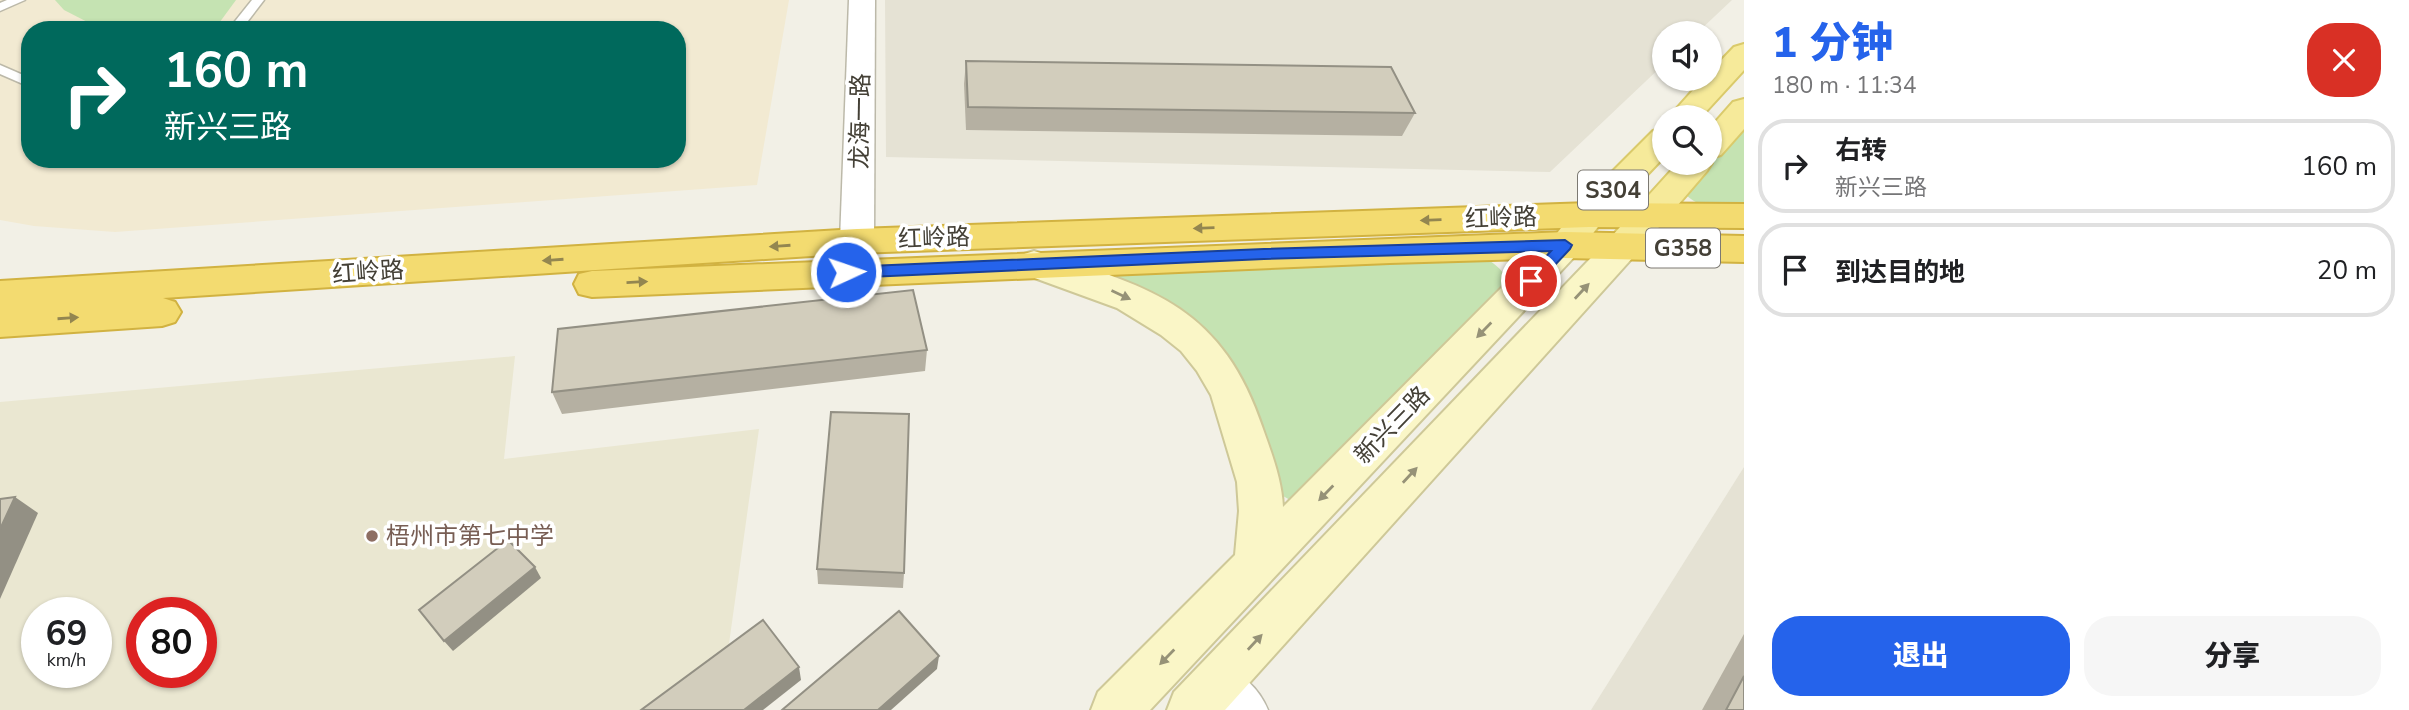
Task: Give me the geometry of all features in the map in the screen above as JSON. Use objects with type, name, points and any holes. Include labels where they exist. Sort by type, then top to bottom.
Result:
[{"type":"highway","name":"红岭路","points":[[0,323],[498,288],[1034,264],[1577,230],[1652,214],[1744,216]]},
{"type":"highway","name":"红岭路","points":[[10,290],[857,241],[1577,230]]},
{"type":"highway","name":"G358","points":[[1577,230],[1623,246],[1744,249]]},
{"type":"main road","points":[[1695,105],[1744,52]]},
{"type":"main road","points":[[1722,134],[1744,108]]},
{"type":"main road","name":"新兴三路","points":[[1116,710],[1652,151]]},
{"type":"main road","name":"新兴三路","points":[[1217,702],[1686,175]]},
{"type":"main road","points":[[1034,264],[1091,281],[1147,308],[1195,342],[1212,361],[1235,404],[1251,455],[1261,509],[1256,565]]},
{"type":"street","name":"龙海一路","points":[[857,241],[862,0]]},
{"type":"lane","points":[[0,7],[19,0]]},
{"type":"lane","points":[[241,21],[258,0]]},
{"type":"lane","points":[[0,69],[21,79]]},
{"type":"shaded area","points":[[0,0],[789,0],[757,185],[115,232],[34,226],[0,220]]},
{"type":"shaded area","points":[[885,0],[1732,0],[1710,21],[1652,21],[1652,75],[1550,172],[886,157]]},
{"type":"shaded area","name":"梧州市第七中学","points":[[515,356],[504,459],[759,429],[727,658],[663,710],[0,710],[0,402]]},
{"type":"shaded area","points":[[1744,467],[1744,710],[1591,710]]},
{"type":"green space","points":[[55,0],[236,0],[221,21],[85,21],[64,10]]},
{"type":"green space","points":[[1744,109],[1744,216],[1697,203],[1689,198],[1678,183],[1685,175],[1722,175],[1722,134]]},
{"type":"green space","points":[[1487,259],[1505,276],[1515,298],[1318,502],[1290,500],[1278,493],[1235,404],[1117,278],[1120,270]]},
{"type":"building","points":[[966,61],[1391,67],[1415,113],[968,107]]},
{"type":"building","points":[[913,290],[927,350],[552,392],[558,329]]},
{"type":"building","points":[[831,412],[909,414],[904,573],[817,569]]},
{"type":"building","points":[[15,497],[0,529],[0,499]]},
{"type":"building","points":[[508,540],[535,567],[444,641],[419,610]]},
{"type":"building","points":[[899,611],[939,656],[878,710],[782,710]]},
{"type":"building","points":[[763,620],[799,667],[744,710],[641,710]]},
{"type":"building","points":[[1744,676],[1744,710],[1726,710]]},
{"type":"place","name":"梧州市第七中学","points":[[372,536]]},
{"type":"route","points":[[846,272],[1264,254],[1565,245],[1531,281]]}]
